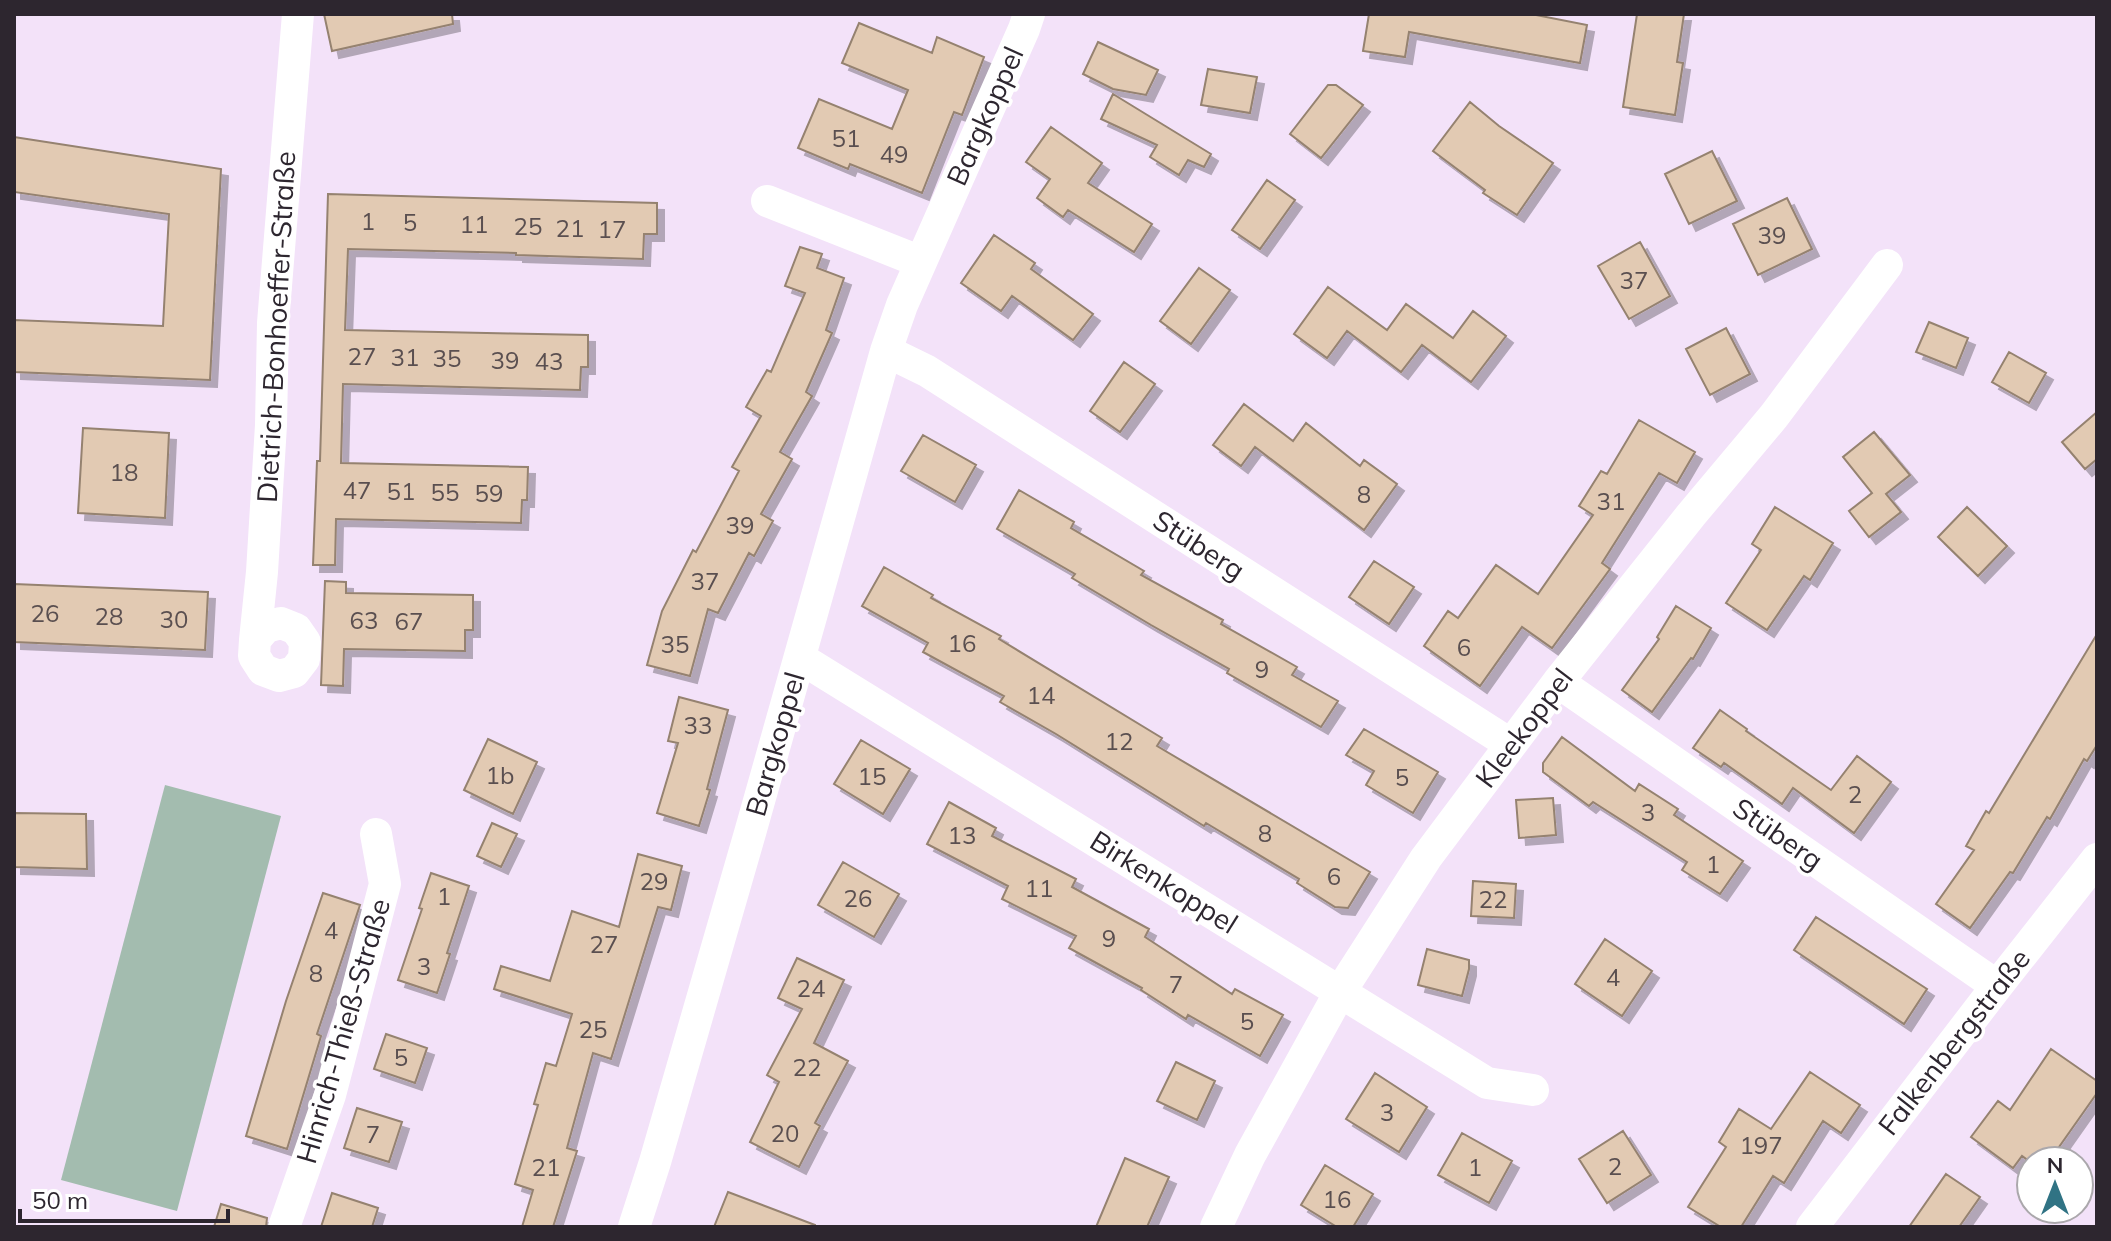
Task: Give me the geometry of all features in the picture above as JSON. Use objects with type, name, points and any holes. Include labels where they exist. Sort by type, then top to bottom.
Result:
[{"type":"street","name":"Dietrich-Bonhoeffer-Straße","points":[[255,640],[271,425],[273,323],[298,14]]},
{"type":"street","name":"Bargkoppel","points":[[634,1227],[886,351],[902,305],[1029,14]]},
{"type":"street","points":[[767,201],[921,262]]},
{"type":"street","name":"Kleekoppel","points":[[1216,1227],[1250,1155],[1340,992],[1426,858],[1558,682],[1774,416],[1887,265]]},
{"type":"street","name":"Stüberg","points":[[886,351],[927,371],[1510,744]]},
{"type":"street","name":"Birkenkoppel","points":[[800,658],[1487,1083],[1533,1090]]},
{"type":"street","name":"Stüberg","points":[[1558,682],[1997,986]]},
{"type":"street","name":"Hinrich-Thieß-Straße","points":[[284,1227],[330,1095],[385,884],[376,834]]},
{"type":"street","name":"Falkenbergstraße","points":[[1812,1227],[2097,859]]},
{"type":"green space","points":[[165,785],[281,816],[177,1211],[61,1180]]},
{"type":"building","points":[[324,14],[452,14],[453,24],[332,51]]},
{"type":"building","points":[[1369,14],[1531,14],[1587,25],[1580,63],[1409,32],[1405,57],[1363,51]]},
{"type":"building","points":[[1637,14],[1684,14],[1677,62],[1683,63],[1675,115],[1623,107]]},
{"type":"building","points":[[859,23],[932,53],[937,37],[984,57],[962,115],[954,112],[922,193],[850,164],[848,169],[798,148],[819,99],[892,129],[908,90],[842,63]]},
{"type":"building","points":[[1098,42],[1158,70],[1146,95],[1113,89],[1083,74]]},
{"type":"building","points":[[1208,69],[1257,77],[1250,113],[1201,105]]},
{"type":"building","points":[[1328,85],[1336,85],[1363,105],[1321,158],[1290,134]]},
{"type":"building","points":[[1113,94],[1211,154],[1204,167],[1188,160],[1179,175],[1150,157],[1157,145],[1101,119]]},
{"type":"building","points":[[1470,102],[1553,163],[1517,215],[1483,193],[1485,190],[1433,151]]},
{"type":"building","points":[[1051,127],[1102,163],[1088,183],[1152,224],[1134,252],[1068,210],[1063,217],[1037,198],[1050,179],[1026,162]]},
{"type":"building","points":[[14,137],[221,169],[210,380],[14,372],[14,320],[163,326],[169,214],[14,192]]},
{"type":"building","points":[[1712,151],[1737,201],[1689,224],[1665,174]]},
{"type":"building","points":[[1267,180],[1295,200],[1260,249],[1232,230]]},
{"type":"building","points":[[328,194],[657,203],[657,234],[644,234],[643,259],[348,249],[345,330],[588,335],[588,367],[581,367],[580,390],[343,384],[341,463],[528,467],[527,500],[522,500],[521,523],[336,519],[335,565],[313,565],[317,461],[320,461]]},
{"type":"building","points":[[1787,198],[1812,249],[1758,275],[1733,224]]},
{"type":"building","points":[[994,235],[1035,263],[1031,269],[1093,314],[1073,340],[1012,296],[1001,311],[961,283]]},
{"type":"building","points":[[1640,242],[1670,296],[1629,319],[1598,266]]},
{"type":"building","points":[[800,247],[822,254],[817,268],[844,278],[826,330],[832,333],[806,392],[812,396],[780,452],[792,459],[761,514],[773,521],[754,556],[749,553],[718,613],[708,609],[690,676],[647,665],[662,611],[739,471],[732,467],[761,416],[746,407],[767,370],[771,372],[805,293],[785,286]]},
{"type":"building","points":[[1199,268],[1230,290],[1191,344],[1160,321]]},
{"type":"building","points":[[1328,287],[1387,330],[1406,304],[1453,338],[1473,311],[1506,336],[1471,382],[1422,345],[1401,372],[1347,331],[1327,358],[1294,334]]},
{"type":"building","points":[[1929,322],[1968,338],[1956,368],[1916,352]]},
{"type":"building","points":[[1726,328],[1750,374],[1710,395],[1686,349]]},
{"type":"building","points":[[2009,352],[2046,373],[2029,403],[1992,382]]},
{"type":"building","points":[[1124,362],[1155,384],[1120,432],[1090,411]]},
{"type":"building","points":[[1244,404],[1293,441],[1306,423],[1360,466],[1364,460],[1397,484],[1364,530],[1255,447],[1241,466],[1213,445]]},
{"type":"building","points":[[2097,412],[2097,459],[2085,469],[2062,442]]},
{"type":"building","points":[[1639,420],[1695,452],[1677,483],[1659,473],[1602,563],[1610,569],[1552,648],[1522,627],[1480,686],[1424,646],[1448,611],[1458,618],[1496,565],[1538,594],[1593,515],[1579,506],[1601,471],[1607,474]]},
{"type":"building","points":[[83,428],[169,433],[165,518],[78,513]]},
{"type":"building","points":[[1874,432],[1910,475],[1886,494],[1901,512],[1869,537],[1849,511],[1872,493],[1843,457]]},
{"type":"building","points":[[923,435],[976,465],[955,502],[901,471]]},
{"type":"building","points":[[1019,490],[1074,522],[1071,528],[1144,571],[1141,575],[1223,620],[1221,624],[1297,667],[1292,675],[1338,701],[1321,727],[1227,673],[1229,669],[1072,578],[1075,574],[997,529]]},
{"type":"building","points":[[1775,507],[1833,543],[1810,580],[1804,576],[1767,630],[1726,603],[1761,550],[1752,544]]},
{"type":"building","points":[[1967,507],[2007,546],[1978,576],[1938,537]]},
{"type":"building","points":[[1374,561],[1414,587],[1389,624],[1349,597]]},
{"type":"building","points":[[884,567],[933,595],[931,598],[1001,636],[999,639],[1162,738],[1157,746],[1370,872],[1348,908],[1335,907],[1297,883],[1299,879],[1206,823],[1204,826],[1000,702],[1004,696],[923,652],[928,643],[862,606]]},
{"type":"building","points":[[325,581],[346,582],[346,593],[473,595],[473,630],[465,630],[465,651],[344,649],[343,686],[321,685]]},
{"type":"building","points":[[14,584],[208,592],[205,650],[14,642]]},
{"type":"building","points":[[1676,606],[1711,628],[1693,659],[1652,712],[1622,690],[1659,639],[1657,637]]},
{"type":"building","points":[[2097,634],[2097,745],[2087,761],[2084,759],[2050,819],[2047,817],[2013,873],[2010,872],[1970,928],[1936,904],[1974,850],[1966,846]]},
{"type":"building","points":[[679,697],[728,710],[699,826],[657,813],[678,743],[668,741]]},
{"type":"building","points":[[1720,710],[1831,790],[1857,756],[1891,782],[1854,833],[1793,788],[1782,804],[1724,763],[1721,767],[1693,748]]},
{"type":"building","points":[[1364,729],[1438,772],[1413,813],[1366,785],[1374,771],[1346,755]]},
{"type":"building","points":[[1562,737],[1635,791],[1639,784],[1678,809],[1674,815],[1743,861],[1720,894],[1682,870],[1687,862],[1593,802],[1589,806],[1543,772],[1543,763]]},
{"type":"building","points":[[488,739],[537,762],[513,814],[464,790]]},
{"type":"building","points":[[861,740],[910,769],[883,814],[834,784]]},
{"type":"building","points":[[1553,798],[1556,835],[1519,838],[1516,800]]},
{"type":"building","points":[[949,802],[996,828],[992,836],[1076,879],[1072,887],[1149,929],[1145,937],[1232,994],[1235,989],[1283,1015],[1260,1056],[1188,1015],[1186,1019],[1142,988],[1069,948],[1076,936],[1002,899],[1008,886],[927,844]]},
{"type":"building","points":[[14,813],[86,814],[87,869],[14,867]]},
{"type":"building","points":[[492,823],[517,834],[501,867],[477,856]]},
{"type":"building","points":[[638,854],[682,866],[671,910],[658,907],[611,1059],[593,1053],[567,1148],[577,1151],[553,1227],[522,1227],[533,1190],[515,1184],[538,1105],[534,1104],[546,1063],[556,1066],[572,1014],[494,989],[501,966],[550,981],[572,911],[619,927]]},
{"type":"building","points":[[843,862],[899,894],[874,937],[818,905]]},
{"type":"building","points":[[431,873],[469,886],[437,993],[398,980]]},
{"type":"building","points":[[1473,881],[1516,884],[1514,918],[1471,916]]},
{"type":"building","points":[[323,893],[360,905],[317,1034],[321,1036],[287,1149],[246,1136],[286,1001]]},
{"type":"building","points":[[1816,917],[1927,989],[1904,1024],[1794,950]]},
{"type":"building","points":[[1605,939],[1652,971],[1622,1016],[1575,984]]},
{"type":"building","points":[[1427,949],[1469,960],[1462,996],[1418,985]]},
{"type":"building","points":[[797,958],[844,980],[814,1043],[848,1061],[815,1123],[820,1126],[799,1167],[750,1142],[779,1082],[767,1075],[802,1009],[778,998]]},
{"type":"building","points":[[386,1034],[427,1048],[415,1083],[374,1069]]},
{"type":"building","points":[[2051,1049],[2097,1081],[2097,1093],[2060,1145],[2015,1145],[2013,1168],[1971,1137],[1998,1101],[2010,1110]]},
{"type":"building","points":[[1176,1062],[1215,1081],[1197,1120],[1157,1101]]},
{"type":"building","points":[[1810,1072],[1860,1105],[1841,1133],[1823,1121],[1784,1183],[1773,1176],[1741,1227],[1721,1227],[1688,1207],[1726,1147],[1719,1142],[1739,1109],[1771,1129]]},
{"type":"building","points":[[1375,1073],[1427,1107],[1399,1152],[1346,1119]]},
{"type":"building","points":[[357,1108],[402,1122],[389,1162],[344,1148]]},
{"type":"building","points":[[1623,1131],[1651,1175],[1607,1203],[1579,1159]]},
{"type":"building","points":[[1462,1133],[1512,1161],[1489,1203],[1438,1175]]},
{"type":"building","points":[[1125,1158],[1169,1177],[1147,1227],[1096,1227]]},
{"type":"building","points":[[1325,1165],[1373,1194],[1353,1227],[1337,1227],[1301,1205]]},
{"type":"building","points":[[1946,1174],[1980,1197],[1959,1227],[1909,1227]]},
{"type":"building","points":[[728,1192],[815,1225],[815,1227],[714,1227]]},
{"type":"building","points":[[332,1193],[378,1208],[372,1227],[321,1227]]},
{"type":"building","points":[[221,1204],[267,1218],[266,1227],[214,1227]]}]
